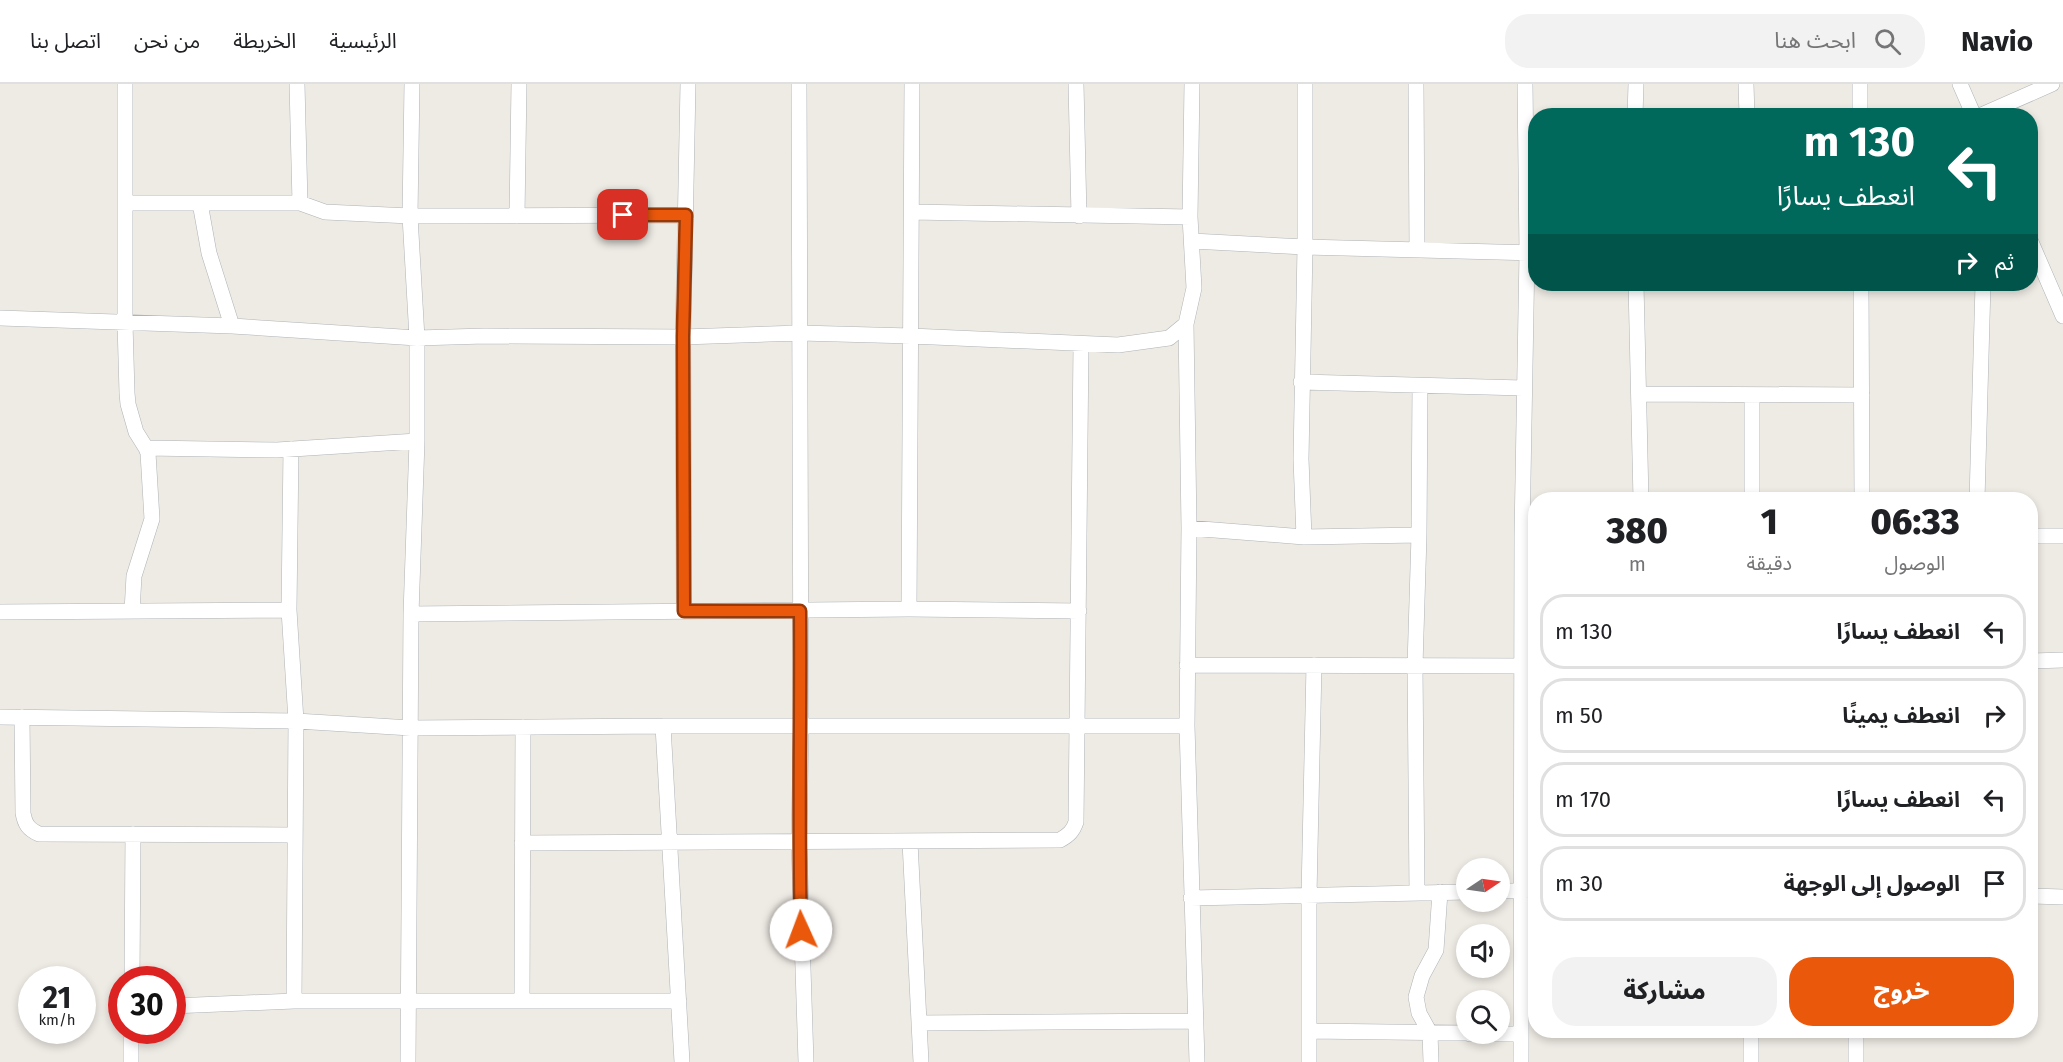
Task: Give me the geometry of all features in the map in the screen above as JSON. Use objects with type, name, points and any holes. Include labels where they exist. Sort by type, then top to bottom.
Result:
[{"type":"street","points":[[125,84],[124,322],[128,405],[136,432],[148,453],[152,519],[134,576],[132,611]]},
{"type":"street","points":[[297,84],[300,203]]},
{"type":"street","points":[[408,1062],[411,614],[417,441],[417,338],[410,216],[412,84]]},
{"type":"street","points":[[517,216],[519,84]]},
{"type":"street","points":[[684,611],[683,337],[688,84]]},
{"type":"street","points":[[799,84],[801,728],[799,843],[806,1062]]},
{"type":"street","points":[[909,609],[912,84]]},
{"type":"street","points":[[1076,84],[1079,216]]},
{"type":"street","points":[[1192,84],[1190,218],[1194,288],[1186,324],[1189,528],[1187,726],[1197,1062]]},
{"type":"street","points":[[1304,537],[1301,382],[1305,247],[1305,84]]},
{"type":"street","points":[[1416,84],[1417,249]]},
{"type":"street","points":[[1525,84],[1528,168]]},
{"type":"street","points":[[1635,108],[1636,84]]},
{"type":"street","points":[[1746,84],[1747,108]]},
{"type":"street","points":[[1860,84],[1860,108]]},
{"type":"street","points":[[1960,84],[1970,108]]},
{"type":"street","points":[[1997,108],[2052,84]]},
{"type":"street","points":[[126,203],[300,203],[325,212],[410,216],[686,215]]},
{"type":"street","points":[[200,203],[209,253],[232,326]]},
{"type":"street","points":[[912,212],[1190,218]]},
{"type":"street","points":[[1192,242],[1528,253]]},
{"type":"street","points":[[2038,263],[2056,281],[2063,316]]},
{"type":"street","points":[[1528,511],[1523,388],[1529,291]]},
{"type":"street","points":[[1636,291],[1641,492]]},
{"type":"street","points":[[1861,291],[1862,492]]},
{"type":"street","points":[[1977,492],[1983,291]]},
{"type":"street","points":[[0,318],[232,326],[417,338],[683,337],[800,333],[1081,345],[1118,345],[1169,338],[1186,324]]},
{"type":"street","points":[[522,843],[1060,840],[1074,830],[1078,726],[1081,345]]},
{"type":"street","points":[[1301,382],[1523,388]]},
{"type":"street","points":[[1417,893],[1415,666],[1420,386]]},
{"type":"street","points":[[1639,394],[1862,395]]},
{"type":"street","points":[[1752,394],[1752,492]]},
{"type":"street","points":[[146,448],[291,449],[417,441]]},
{"type":"street","points":[[291,449],[289,610],[296,721],[294,1001]]},
{"type":"street","points":[[1189,528],[1304,537],[1419,535]]},
{"type":"street","points":[[2038,536],[2063,536]]},
{"type":"street","points":[[411,614],[909,609],[1079,611]]},
{"type":"street","points":[[0,612],[289,610]]},
{"type":"street","points":[[2038,661],[2063,660]]},
{"type":"street","points":[[1187,665],[1528,666]]},
{"type":"street","points":[[1309,1062],[1309,896],[1314,665]]},
{"type":"street","points":[[0,717],[296,721],[411,728],[1187,726]]},
{"type":"street","points":[[22,717],[23,813],[25,823],[39,834],[294,835]]},
{"type":"street","points":[[663,726],[682,1062]]},
{"type":"street","points":[[522,1000],[523,727]]},
{"type":"street","points":[[132,966],[133,834]]},
{"type":"street","points":[[910,842],[921,1062]]},
{"type":"street","points":[[1510,891],[1528,890],[1521,1062]]},
{"type":"street","points":[[1431,1062],[1430,1033],[1419,1013],[1416,997],[1422,976],[1436,951],[1440,892]]},
{"type":"street","points":[[1191,898],[1456,892]]},
{"type":"street","points":[[2038,896],[2063,897]]},
{"type":"street","points":[[186,1005],[294,1001],[679,1001]]},
{"type":"street","points":[[920,1023],[1196,1021]]},
{"type":"street","points":[[1309,1031],[1456,1034]]},
{"type":"street","points":[[1510,1034],[1521,1034]]},
{"type":"street","points":[[1751,1038],[1751,1062]]},
{"type":"street","points":[[1856,1038],[1856,1062]]},
{"type":"street","points":[[131,1044],[131,1062]]},
{"type":"route","points":[[623,215],[686,215],[683,337],[684,611],[800,611],[801,930]]}]
